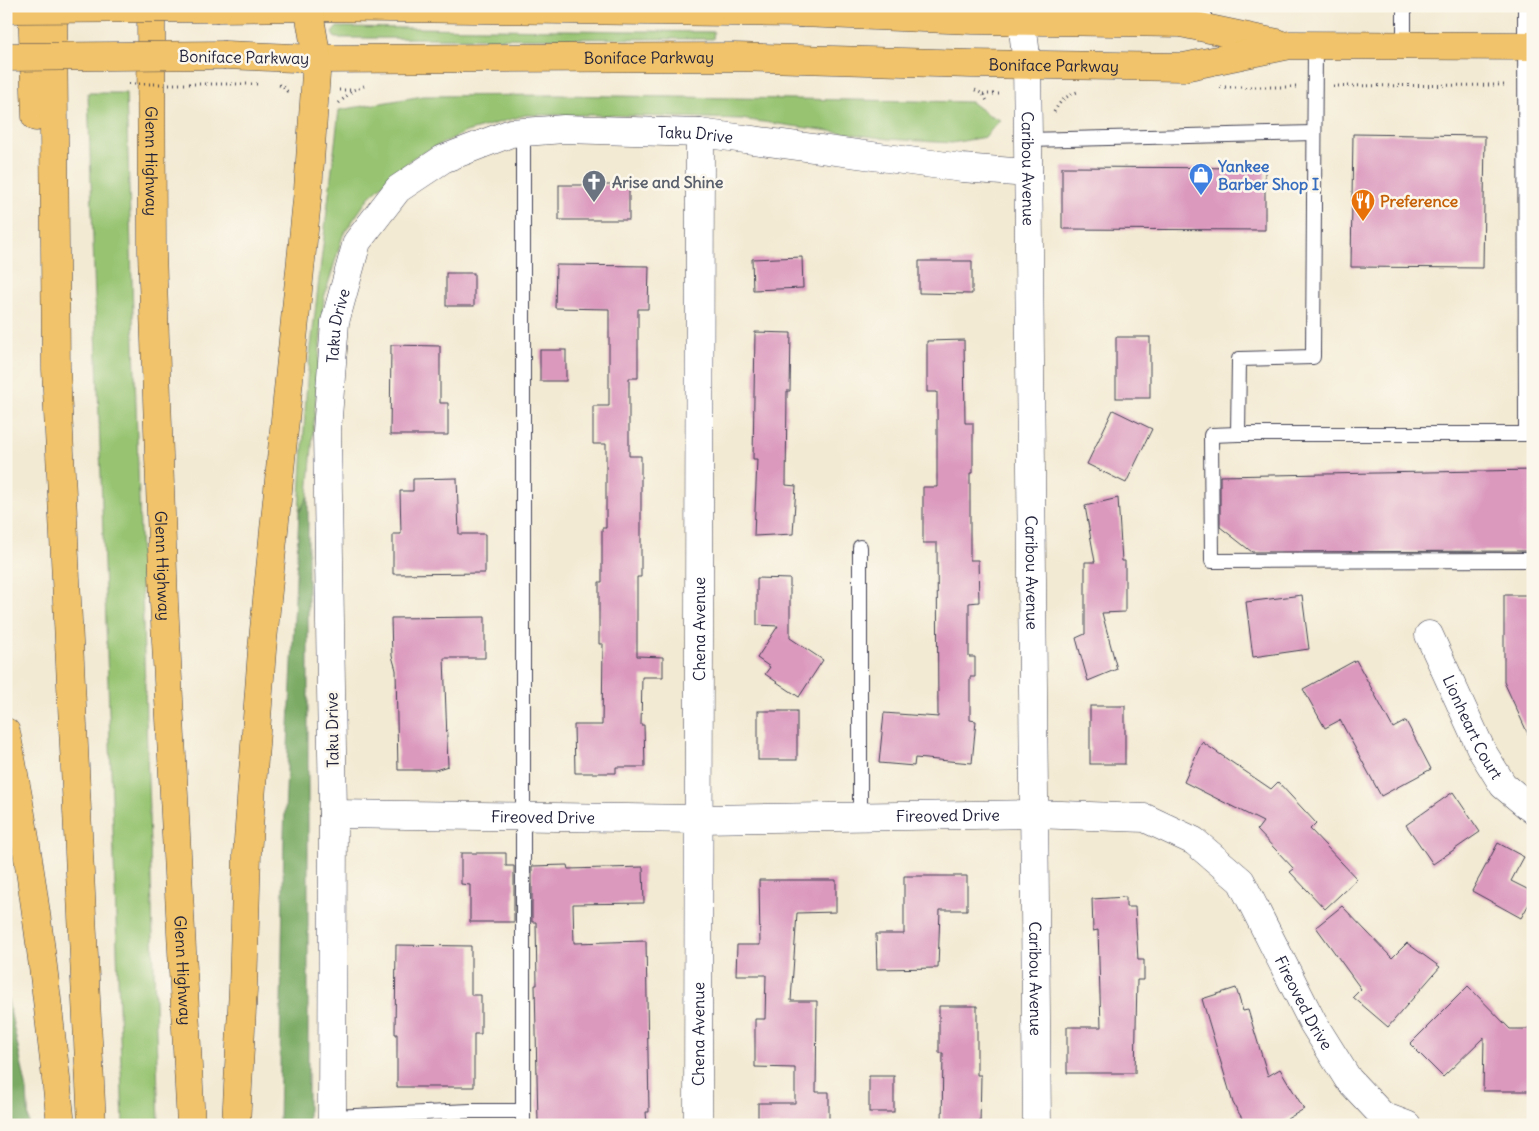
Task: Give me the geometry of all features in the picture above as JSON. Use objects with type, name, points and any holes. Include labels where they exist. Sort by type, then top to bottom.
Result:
[{"type":"main road","points":[[32,6],[36,133],[56,369],[92,1125]]},
{"type":"main road","points":[[53,6],[56,369]]},
{"type":"main road","name":"Glenn Highway","points":[[151,6],[152,252],[163,583],[192,1125]]},
{"type":"main road","points":[[730,6],[801,13]]},
{"type":"main road","points":[[236,1125],[247,854],[261,659],[307,199],[317,59],[308,7]]},
{"type":"main road","name":"Boniface Parkway","points":[[6,9],[308,7],[801,13],[1022,21],[1181,23],[1204,17],[1302,45]]},
{"type":"main road","name":"Boniface Parkway","points":[[6,56],[225,55],[317,59],[734,57],[1184,67],[1302,45],[1529,46]]},
{"type":"main road","points":[[6,732],[20,801],[45,982],[61,1125]]},
{"type":"street","name":"Caribou Avenue","points":[[1022,21],[1038,139],[1028,173],[1036,1125]]},
{"type":"street","name":"Taku Drive","points":[[332,1121],[333,814],[327,430],[335,322],[357,242],[398,189],[443,159],[511,133],[564,129],[700,133],[962,168],[1028,173]]},
{"type":"street","name":"Chena Avenue","points":[[698,1125],[697,819],[700,133]]},
{"type":"street","name":"Lionheart Court","points":[[1429,635],[1482,751],[1503,784],[1533,810]]},
{"type":"street","name":"Fireoved Drive","points":[[333,814],[697,819],[1034,814],[1145,818],[1194,841],[1241,881],[1313,1023],[1348,1079],[1383,1116],[1407,1125]]},
{"type":"lane","points":[[1404,6],[1404,45]]},
{"type":"lane","points":[[1525,6],[1529,46],[1525,85],[1529,124],[1526,434],[1211,435],[1212,561],[1533,560]]},
{"type":"lane","points":[[1238,434],[1239,359],[1312,357],[1314,86],[1302,45]]},
{"type":"lane","points":[[332,1121],[471,1111],[523,1118],[523,132]]},
{"type":"lane","points":[[1038,139],[1313,133]]},
{"type":"lane","points":[[860,547],[860,817]]},
{"type":"path","points":[[206,84],[265,84]]},
{"type":"path","points":[[275,84],[283,86],[287,91]]},
{"type":"path","points":[[1216,87],[1525,85]]},
{"type":"path","points":[[1038,139],[1058,104],[1064,98],[1080,91]]},
{"type":"green space","points":[[337,27],[714,32],[713,39],[335,38],[332,33]]},
{"type":"green space","points":[[88,93],[126,93],[159,1125],[123,1125]]},
{"type":"green space","points":[[557,95],[971,102],[987,114],[1000,120],[985,137],[952,143],[889,139],[741,119],[526,115],[466,132],[414,157],[369,197],[343,235],[324,298],[308,496],[299,513],[307,380],[339,110],[423,96]]},
{"type":"green space","points":[[308,496],[308,1125],[279,1125],[284,833],[299,513]]},
{"type":"green space","points":[[6,991],[27,1090],[29,1125],[6,1125]]},
{"type":"building","points":[[1353,134],[1485,136],[1483,268],[1351,267]]},
{"type":"building","points":[[1062,167],[1265,168],[1265,230],[1062,229]]},
{"type":"building","name":"Arise and Shine","points":[[559,185],[629,185],[629,220],[559,220]]},
{"type":"building","points":[[802,257],[803,288],[753,290],[752,259]]},
{"type":"building","points":[[919,261],[972,261],[972,294],[919,293]]},
{"type":"building","points":[[556,265],[649,266],[648,309],[638,309],[638,378],[629,378],[629,456],[641,456],[641,577],[637,577],[637,656],[663,657],[663,677],[642,677],[641,725],[644,725],[645,767],[616,767],[616,773],[575,773],[574,725],[602,725],[603,644],[599,644],[599,582],[602,582],[602,528],[606,528],[606,444],[593,444],[593,406],[609,406],[609,309],[555,308]]},
{"type":"building","points":[[446,273],[474,273],[474,306],[446,306]]},
{"type":"building","points":[[755,332],[791,333],[790,391],[787,391],[786,485],[796,486],[793,534],[754,536],[757,459],[753,459]]},
{"type":"building","points":[[1116,337],[1150,337],[1150,398],[1116,398]]},
{"type":"building","points":[[964,340],[965,423],[973,423],[973,473],[970,473],[970,560],[978,560],[979,602],[969,603],[969,657],[975,657],[975,677],[970,677],[970,720],[976,721],[972,763],[915,758],[914,766],[879,763],[884,713],[938,717],[937,543],[923,543],[923,487],[937,487],[937,392],[927,392],[927,341]]},
{"type":"building","points":[[391,345],[440,346],[440,403],[448,403],[448,435],[390,435]]},
{"type":"building","points":[[540,350],[566,350],[566,381],[540,381]]},
{"type":"building","points":[[1113,410],[1152,429],[1126,483],[1087,464]]},
{"type":"building","points":[[1533,470],[1533,551],[1252,552],[1220,527],[1220,476]]},
{"type":"building","points":[[457,478],[459,534],[485,534],[485,573],[393,574],[393,534],[401,534],[400,491],[413,491],[413,479]]},
{"type":"building","points":[[1118,498],[1122,561],[1125,561],[1125,612],[1102,613],[1117,669],[1088,681],[1076,638],[1085,634],[1085,562],[1095,562],[1085,506]]},
{"type":"building","points":[[757,578],[790,579],[790,638],[823,660],[799,697],[765,674],[770,667],[757,658],[778,626],[757,625]]},
{"type":"building","points":[[1302,595],[1309,649],[1253,657],[1246,602]]},
{"type":"building","points":[[1504,595],[1533,595],[1533,745],[1504,682]]},
{"type":"building","points":[[485,617],[485,658],[444,658],[448,766],[435,770],[398,770],[396,670],[392,656],[391,618]]},
{"type":"building","points":[[1356,660],[1393,728],[1406,721],[1431,769],[1381,796],[1340,720],[1325,728],[1303,689]]},
{"type":"building","points":[[1090,706],[1125,706],[1125,764],[1090,764]]},
{"type":"building","points":[[758,711],[797,711],[797,760],[758,760]]},
{"type":"building","points":[[1202,742],[1271,789],[1278,782],[1316,823],[1310,829],[1357,879],[1325,909],[1290,872],[1294,869],[1257,830],[1263,822],[1184,782]]},
{"type":"building","points":[[1453,792],[1480,832],[1433,864],[1406,825]]},
{"type":"building","points":[[1498,843],[1524,857],[1511,881],[1533,892],[1533,897],[1521,918],[1472,891]]},
{"type":"building","points":[[461,853],[506,853],[506,866],[514,866],[514,922],[470,922],[470,885],[461,884]]},
{"type":"building","points":[[567,865],[568,869],[643,867],[644,903],[573,904],[574,943],[646,941],[649,1112],[646,1112],[647,1125],[543,1125],[543,1123],[538,1123],[535,985],[537,985],[536,922],[532,922],[532,866]]},
{"type":"building","points":[[904,876],[967,876],[967,910],[940,910],[938,968],[877,969],[876,934],[904,934]]},
{"type":"building","points":[[759,880],[836,880],[836,912],[797,913],[791,1001],[817,1001],[816,1092],[829,1092],[829,1125],[758,1125],[758,1103],[795,1103],[795,1068],[755,1067],[755,1019],[765,1019],[766,975],[736,975],[737,945],[760,945]]},
{"type":"building","points":[[1126,897],[1126,907],[1135,907],[1138,960],[1144,960],[1144,980],[1137,980],[1135,1073],[1067,1073],[1067,1027],[1101,1027],[1098,930],[1093,931],[1092,899]]},
{"type":"building","points":[[1342,906],[1392,958],[1407,943],[1440,967],[1388,1027],[1353,997],[1361,989],[1316,927]]},
{"type":"building","points":[[396,945],[471,946],[471,995],[481,995],[481,1034],[474,1034],[474,1087],[397,1087],[397,1034],[395,1034]]},
{"type":"building","points":[[1468,986],[1510,1029],[1533,1029],[1533,1091],[1483,1091],[1484,1037],[1443,1077],[1410,1044]]},
{"type":"building","points":[[1236,988],[1243,1011],[1248,1010],[1268,1076],[1280,1069],[1304,1109],[1277,1125],[1246,1125],[1233,1103],[1202,999]]},
{"type":"building","points":[[939,1006],[977,1006],[977,1075],[981,1075],[980,1125],[942,1125],[943,1053],[939,1053]]},
{"type":"building","points":[[869,1076],[894,1076],[894,1112],[869,1112]]},
{"type":"place","name":"Yankee Barber Shop I","points":[[1201,196]]},
{"type":"place","name":"Arise and Shine","points":[[594,203]]},
{"type":"place","name":"Preference","points":[[1363,222]]}]
